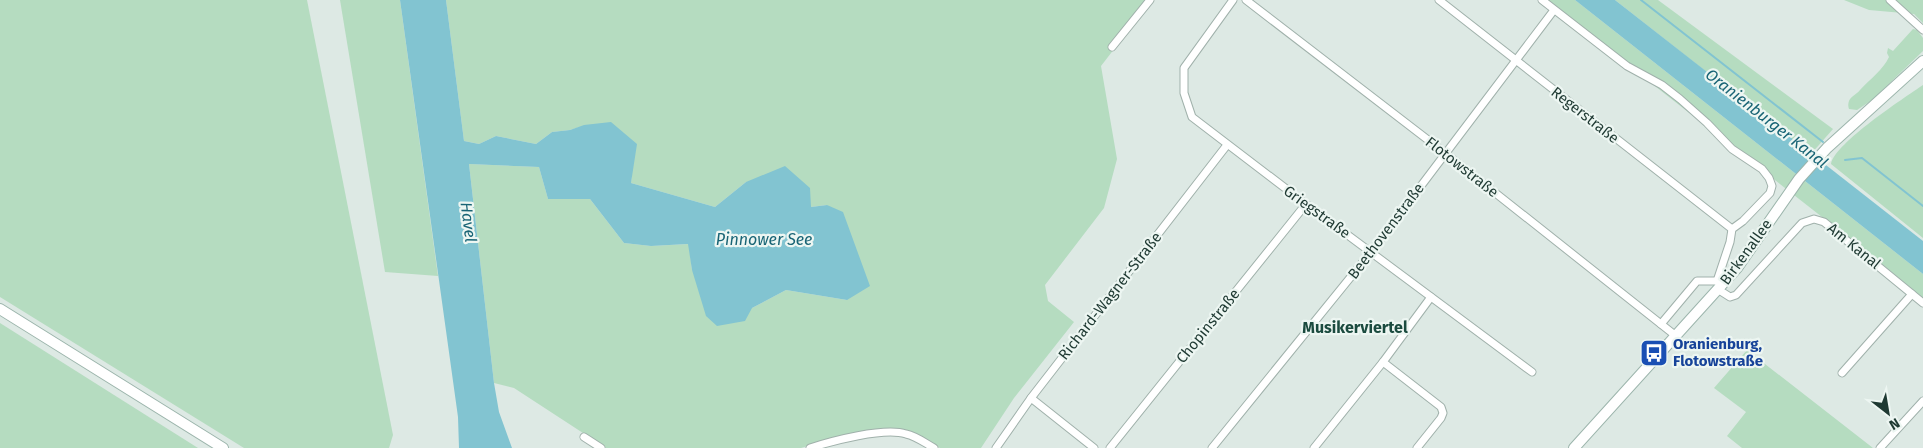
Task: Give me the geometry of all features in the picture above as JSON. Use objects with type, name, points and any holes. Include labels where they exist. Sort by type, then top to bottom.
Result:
[{"type":"street","points":[[1112,47],[1150,0]]},
{"type":"street","name":"Griegstraße","points":[[1232,0],[1184,68],[1184,93],[1192,117],[1532,372]]},
{"type":"street","name":"Flotowstraße","points":[[1246,0],[1445,153],[1676,336]]},
{"type":"street","name":"Regerstraße","points":[[1439,0],[1732,229]]},
{"type":"street","points":[[1542,0],[1627,66],[1668,90],[1708,123],[1732,149],[1762,169],[1772,186],[1770,193],[1744,221],[1732,229],[1719,285],[1698,281],[1661,324]]},
{"type":"street","points":[[1890,0],[1923,30]]},
{"type":"street","name":"Beethovenstraße","points":[[1212,448],[1371,252],[1554,10]]},
{"type":"street","name":"Birkenallee","points":[[1574,448],[1750,251],[1799,179],[1823,152],[1923,61]]},
{"type":"street","name":"Richard-Wagner-Straße","points":[[996,448],[1031,398],[1227,145]]},
{"type":"street","name":"Chopinstraße","points":[[1110,448],[1306,204]]},
{"type":"street","name":"Am Kanal","points":[[1719,285],[1730,297],[1736,295],[1802,223],[1814,219],[1824,222],[1923,302]]},
{"type":"street","points":[[1842,373],[1912,294]]},
{"type":"street","points":[[1314,448],[1383,362],[1431,298]]},
{"type":"street","points":[[0,309],[223,448]]},
{"type":"street","points":[[1383,362],[1440,407],[1443,413],[1417,448]]},
{"type":"street","points":[[1031,398],[1094,448]]},
{"type":"street","points":[[1880,448],[1923,401]]},
{"type":"street","points":[[810,448],[849,437],[898,433],[910,435],[934,448]]},
{"type":"street","points":[[584,437],[601,448]]},
{"type":"green space","points":[[0,0],[307,0],[393,435],[389,448],[244,448],[0,297]]},
{"type":"green space","points":[[340,0],[400,0],[438,276],[385,272]]},
{"type":"green space","points":[[446,0],[1152,0],[1101,66],[1117,159],[1104,208],[1045,285],[1048,301],[1074,322],[1014,398],[981,448],[940,448],[907,430],[853,433],[801,448],[606,448],[514,388],[494,383],[469,164],[539,167],[548,199],[590,199],[624,243],[651,246],[689,244],[692,270],[752,308],[786,290],[847,300],[827,205],[811,207],[746,182],[715,207],[631,183],[632,173],[580,127],[552,132],[536,144],[496,136],[479,144],[464,141]]},
{"type":"green space","points":[[1545,0],[1575,0],[1923,274],[1923,298],[1882,264]]},
{"type":"green space","points":[[1615,0],[1658,0],[1833,129],[1811,154]]},
{"type":"green space","points":[[1844,0],[1923,0],[1923,23],[1914,14],[1869,10]]},
{"type":"green space","points":[[1913,29],[1917,30],[1923,38],[1923,51],[1872,100],[1857,110],[1849,109],[1850,99],[1886,62],[1889,57],[1887,53],[1888,48],[1893,51]]},
{"type":"green space","points":[[1923,85],[1923,238],[1831,164],[1835,155],[1857,133]]},
{"type":"green space","points":[[0,323],[198,448],[0,448]]},
{"type":"green space","points":[[1747,350],[1873,448],[1742,448],[1727,436],[1746,412],[1714,388]]},
{"type":"water","name":"Pinnower See","points":[[400,0],[446,0],[464,141],[479,144],[496,136],[536,144],[552,132],[570,130],[584,125],[611,122],[637,144],[631,183],[715,207],[746,182],[785,166],[810,188],[811,207],[827,205],[843,212],[870,286],[847,300],[786,290],[752,308],[745,321],[717,326],[706,316],[692,270],[688,244],[651,246],[624,243],[590,199],[548,199],[539,167],[469,164],[494,383],[499,412],[512,448],[459,448],[458,417]]},
{"type":"water","points":[[1575,0],[1615,0],[1923,241],[1923,274]]},
{"type":"waterway","name":"Oranienburger Kanal","points":[[1641,0],[1823,142]]},
{"type":"waterway","points":[[1845,160],[1862,158],[1923,206]]},
{"type":"place","name":"Oranienburg, Flotowstraße","points":[[1654,353]]},
{"type":"district","name":"Musikerviertel","points":[[1355,327]]},
{"type":"water label","name":"Havel","points":[[469,222]]}]
